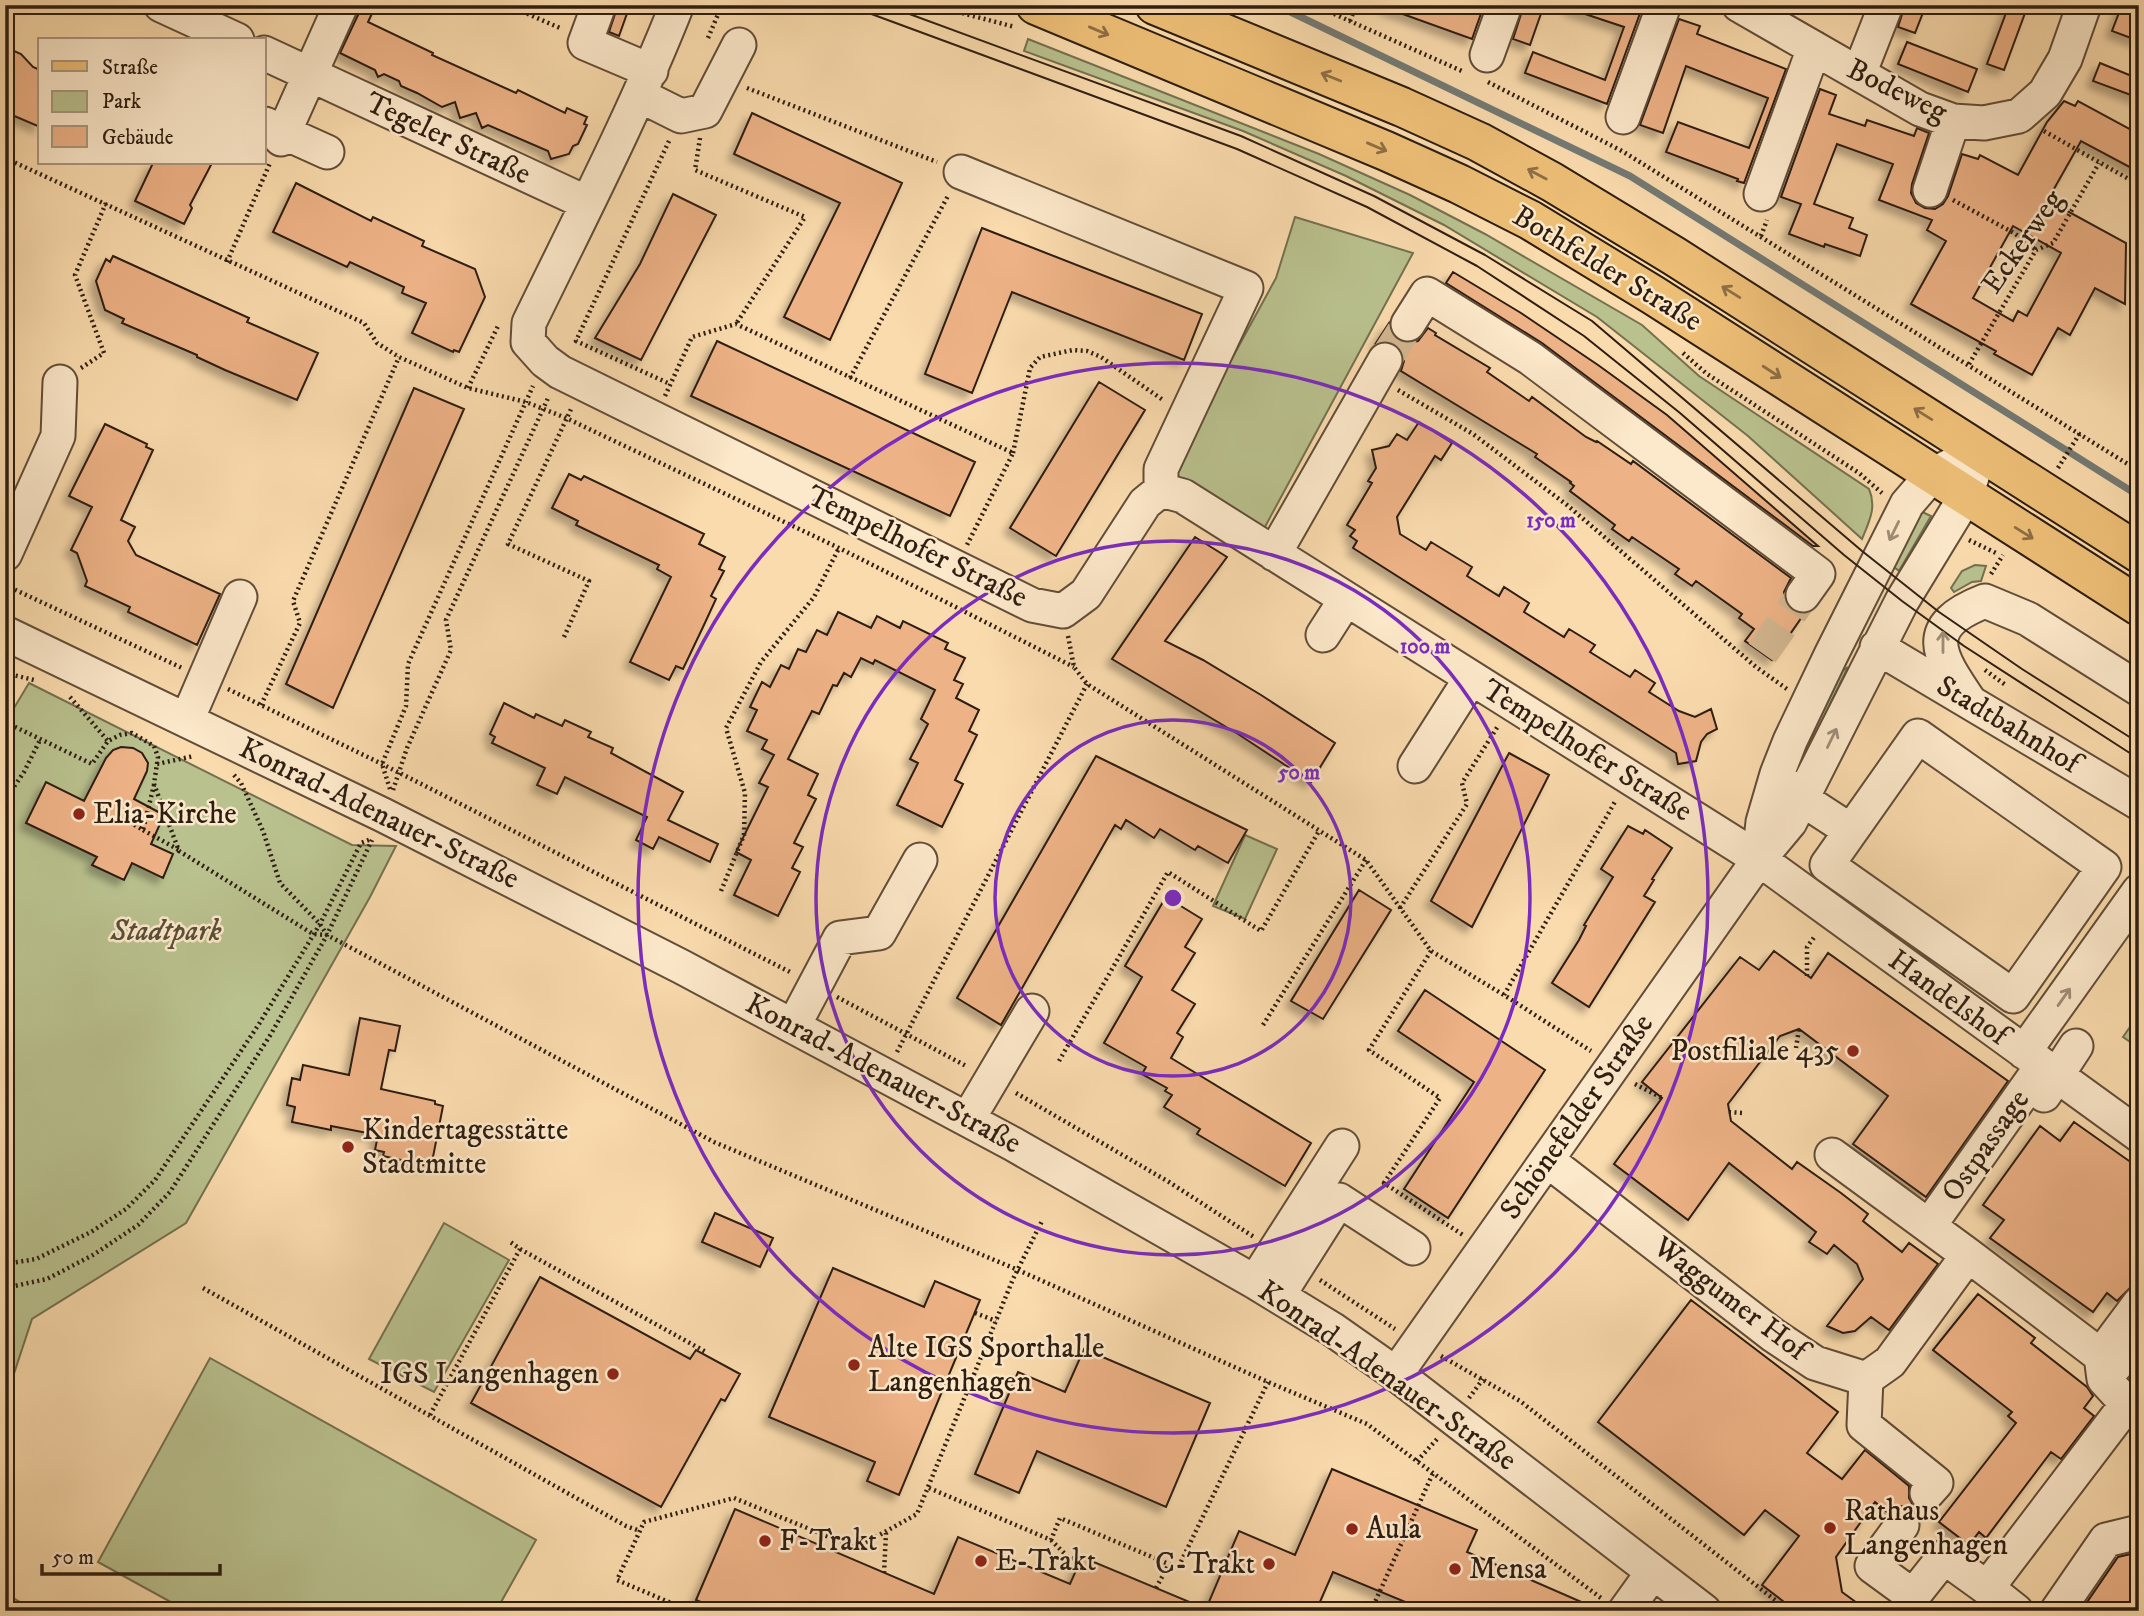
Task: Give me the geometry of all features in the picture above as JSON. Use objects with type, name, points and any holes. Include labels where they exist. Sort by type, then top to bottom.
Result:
[{"type":"main road","name":"Bothfelder Straße","points":[[1155,5],[1402,107],[1503,155],[1552,182],[1674,256],[2139,553]]},
{"type":"main road","name":"Bothfelder Straße","points":[[1027,17],[1386,151],[1530,220],[1653,295],[1932,475],[1956,511],[2136,611]]},
{"type":"street","points":[[161,5],[233,38]]},
{"type":"street","points":[[327,152],[276,137],[310,74],[341,5]]},
{"type":"street","points":[[599,5],[585,43],[693,113],[739,44]]},
{"type":"street","name":"Tempelhofer Straße","points":[[677,5],[645,83],[529,323],[528,342],[545,361],[583,384],[1032,605],[1063,611],[1086,594],[1144,503],[1161,490],[1183,496],[1759,859]]},
{"type":"street","points":[[1483,71],[1505,5]]},
{"type":"street","points":[[1623,117],[1664,5]]},
{"type":"street","name":"Bodeweg","points":[[1739,5],[1920,109],[1953,121],[1984,123],[2019,117]]},
{"type":"street","points":[[1859,74],[1886,5]]},
{"type":"street","points":[[2019,117],[2045,93],[2065,59],[2084,5]]},
{"type":"street","name":"Bodeweg","points":[[1763,209],[1814,48]]},
{"type":"street","name":"Tegeler Straße","points":[[266,54],[587,203]]},
{"type":"street","points":[[1930,190],[1953,121]]},
{"type":"street","points":[[961,172],[1245,288],[1161,469],[1161,490]]},
{"type":"street","points":[[1408,324],[1427,294],[1530,358],[1818,574],[1804,595]]},
{"type":"street","points":[[1274,554],[1380,369]]},
{"type":"street","points":[[5,554],[58,436],[60,382]]},
{"type":"street","name":"Schönefelder Straße","points":[[1759,859],[1763,822],[1790,741],[1907,504],[1932,475],[1980,451]]},
{"type":"street","name":"Schönefelder Straße","points":[[1396,1374],[1759,859],[1790,822],[1877,647],[1956,511],[1980,451]]},
{"type":"street","points":[[187,720],[240,597]]},
{"type":"street","points":[[1323,635],[1346,598]]},
{"type":"street","points":[[1970,702],[1949,671],[1940,647],[1942,631],[1963,609],[1985,601],[2028,619],[2139,689]]},
{"type":"street","name":"Konrad-Adenauer-Straße","points":[[5,633],[395,821],[787,1022],[968,1119],[1267,1289],[1332,1329],[1396,1374],[1704,1611]]},
{"type":"street","points":[[1831,655],[1877,647]]},
{"type":"street","name":"Stadtbahnhof","points":[[1877,647],[2139,803]]},
{"type":"street","points":[[1415,765],[1471,678]]},
{"type":"street","points":[[1918,736],[2104,867],[2013,996],[1827,865],[1851,831],[1918,736]]},
{"type":"street","points":[[1777,774],[1787,787],[1802,799],[1851,831]]},
{"type":"street","name":"Handelshof","points":[[1759,859],[2139,1135]]},
{"type":"street","points":[[807,981],[840,938],[879,933],[920,860]]},
{"type":"street","points":[[1996,1167],[2041,1065],[2139,891]]},
{"type":"street","points":[[787,1022],[807,981],[821,932]]},
{"type":"street","points":[[1945,996],[1967,964]]},
{"type":"street","points":[[968,1119],[1032,1011]]},
{"type":"street","points":[[2041,1065],[2076,1046]]},
{"type":"street","name":"Ostpassage","points":[[1929,1226],[2041,1065]]},
{"type":"street","points":[[1267,1289],[1286,1258],[1342,1146]]},
{"type":"street","name":"Ostpassage","points":[[1832,1155],[1968,1255],[2102,1367],[2127,1404],[1987,1588]]},
{"type":"street","name":"Waggumer Hof","points":[[1548,1160],[1773,1335],[1815,1363],[1866,1379]]},
{"type":"street","points":[[1286,1258],[1339,1200],[1413,1248]]},
{"type":"street","points":[[1927,1493],[1936,1483],[1864,1426],[1866,1379],[1889,1362],[1968,1255]]},
{"type":"street","points":[[2102,1367],[2139,1304]]},
{"type":"street","points":[[2102,1367],[2139,1338]]},
{"type":"street","points":[[1902,1525],[1872,1566],[1913,1596],[1944,1557],[2016,1611]]},
{"type":"street","points":[[2056,1611],[2106,1540],[2139,1532]]},
{"type":"street","points":[[1616,1607],[1653,1572]]},
{"type":"path","points":[[507,5],[570,32],[585,43]]},
{"type":"path","points":[[706,44],[722,5]]},
{"type":"path","points":[[942,5],[954,11],[1027,17]]},
{"type":"path","points":[[1314,5],[1483,71],[1622,151],[2139,471]]},
{"type":"path","points":[[1350,21],[1356,5]]},
{"type":"path","points":[[746,88],[961,172],[850,378]]},
{"type":"path","points":[[654,419],[692,337],[736,324],[805,217],[695,170],[693,113]]},
{"type":"path","points":[[670,384],[576,341],[693,113]]},
{"type":"path","points":[[2019,117],[2134,182],[2139,174]]},
{"type":"path","points":[[266,163],[276,137]]},
{"type":"path","points":[[5,158],[364,323],[377,343],[399,357],[468,387],[526,402],[566,418],[839,548],[1074,667],[1087,684],[1366,860],[1432,951],[1612,1066]]},
{"type":"path","name":"Eckerweg","points":[[1969,364],[2036,250],[2053,243],[2099,163]]},
{"type":"path","points":[[227,262],[265,164]]},
{"type":"path","points":[[1930,190],[1960,202],[2014,233],[2036,250]]},
{"type":"path","points":[[60,382],[104,353],[75,275],[106,203]]},
{"type":"path","points":[[1760,236],[1763,209]]},
{"type":"path","points":[[736,324],[1013,453]]},
{"type":"path","points":[[1676,347],[1707,374],[1859,473],[1881,493],[1907,504]]},
{"type":"path","points":[[956,566],[1013,453],[1030,368],[1040,357],[1073,350],[1087,351],[1101,357],[1186,417]]},
{"type":"path","points":[[261,705],[300,623],[293,601],[399,357]]},
{"type":"path","points":[[1380,369],[1473,434],[1556,497],[1756,667],[1790,691]]},
{"type":"path","points":[[564,636],[589,581],[508,544],[583,384]]},
{"type":"path","points":[[526,402],[408,664],[406,706],[382,764],[392,793],[407,748],[451,650],[446,620],[543,409]]},
{"type":"path","points":[[2054,475],[2079,435]]},
{"type":"path","points":[[1956,511],[1981,547],[2004,555],[2014,562]]},
{"type":"path","points":[[721,891],[744,835],[745,793],[726,728],[761,662],[814,597],[854,517]]},
{"type":"path","points":[[5,673],[37,681]]},
{"type":"path","points":[[886,1074],[1087,684]]},
{"type":"path","points":[[64,690],[108,741]]},
{"type":"path","points":[[1400,908],[1467,804],[1462,783],[1511,705]]},
{"type":"path","points":[[5,722],[92,764],[108,741],[120,735],[132,733],[154,746],[158,757],[143,830]]},
{"type":"path","points":[[5,800],[40,740]]},
{"type":"path","points":[[157,764],[201,755]]},
{"type":"path","points":[[382,764],[906,1033],[1169,1182],[1418,1343],[1520,1401],[1789,1611]]},
{"type":"path","points":[[229,769],[241,783],[263,831],[280,883],[320,924],[327,935]]},
{"type":"path","points":[[1504,995],[1629,778]]},
{"type":"path","points":[[154,784],[179,850]]},
{"type":"path","points":[[125,819],[313,934],[327,935],[714,1142],[1018,1270],[1367,1424],[1616,1607]]},
{"type":"path","points":[[1059,1062],[1168,872],[1261,931],[1319,831]]},
{"type":"path","points":[[5,1264],[36,1259],[91,1232],[126,1209],[155,1180],[259,1024],[320,924],[361,843],[372,838],[327,935],[271,1034],[170,1192],[138,1225],[93,1255],[47,1279],[5,1288]]},
{"type":"path","points":[[1263,1026],[1366,860]]},
{"type":"path","points":[[1807,976],[1807,947],[1815,936]]},
{"type":"path","points":[[1432,951],[1369,1050],[1440,1098],[1384,1183],[1484,1249]]},
{"type":"path","points":[[1796,1048],[1799,1029]]},
{"type":"path","points":[[1730,1112],[1742,1113]]},
{"type":"path","points":[[690,1611],[617,1580],[644,1522],[734,1499],[856,1548],[917,1514],[996,1321],[1043,1219]]},
{"type":"path","points":[[509,1241],[706,1352]]},
{"type":"path","points":[[430,1415],[520,1249]]},
{"type":"path","points":[[203,1288],[626,1526],[640,1531]]},
{"type":"path","points":[[975,1313],[996,1321]]},
{"type":"path","points":[[1051,1540],[1060,1518],[1178,1568],[1268,1382]]},
{"type":"path","points":[[1371,1611],[1433,1473]]},
{"type":"path","points":[[929,1488],[1051,1540],[1067,1556],[1080,1562]]},
{"type":"path","points":[[884,1573],[886,1532]]},
{"type":"path","points":[[1156,1588],[1169,1564]]},
{"type":"path","points":[[5,1608],[11,1611]]},
{"type":"green space","points":[[1028,39],[1319,154],[1410,195],[1485,234],[1642,325],[1699,376],[1869,489],[1872,508],[1862,539],[1748,436],[1597,317],[1444,225],[1346,176],[1243,131],[1024,51]]},
{"type":"green space","points":[[1295,217],[1413,253],[1260,536],[1167,477],[1276,278]]},
{"type":"green space","points":[[1920,511],[1931,516],[1899,571],[1889,563]]},
{"type":"green space","points":[[1975,565],[1986,566],[1981,581],[1972,582],[1954,592],[1951,588],[1962,571]]},
{"type":"green space","points":[[1848,667],[1797,772],[1793,770],[1831,679]]},
{"type":"green space","name":"Stadtpark","points":[[29,683],[352,845],[396,846],[370,897],[186,1223],[32,1319],[5,1401],[5,723]]},
{"type":"green space","points":[[1245,835],[1277,849],[1245,919],[1213,906]]},
{"type":"green space","points":[[2139,1014],[2139,1048],[2123,1037]]},
{"type":"green space","points":[[444,1223],[509,1260],[434,1392],[369,1359]]},
{"type":"green space","points":[[210,1358],[536,1540],[496,1611],[187,1611],[98,1562]]},
{"type":"green space","points":[[5,1593],[35,1611],[5,1611]]},
{"type":"building","points":[[360,5],[376,5],[368,22],[433,53],[432,55],[516,93],[518,90],[565,113],[567,108],[587,117],[584,124],[587,125],[578,144],[573,146],[569,154],[551,159],[548,151],[488,125],[482,128],[476,113],[460,118],[455,102],[442,107],[401,86],[399,81],[384,74],[378,77],[375,70],[340,53],[359,13]]},
{"type":"building","points":[[618,5],[630,5],[619,36],[609,32]]},
{"type":"building","points":[[1386,5],[1451,5],[1471,12],[1473,5],[1484,5],[1472,39],[1386,8]]},
{"type":"building","points":[[1524,5],[1544,5],[1530,45],[1513,39]]},
{"type":"building","points":[[1570,5],[1643,5],[1607,104],[1525,73],[1533,52],[1605,80],[1624,27],[1570,9]]},
{"type":"building","points":[[1905,5],[1926,5],[1915,33],[1898,27]]},
{"type":"building","points":[[2009,5],[2028,5],[2004,70],[1987,64]]},
{"type":"building","points":[[2122,5],[2139,5],[2139,41],[2112,31]]},
{"type":"building","points":[[1679,19],[1700,26],[1697,34],[1786,69],[1744,183],[1666,152],[1678,122],[1749,148],[1768,98],[1686,66],[1663,133],[1640,125]]},
{"type":"building","points":[[1907,42],[1977,69],[1968,92],[1898,64]]},
{"type":"building","points":[[5,47],[21,54],[38,69],[38,126],[5,112]]},
{"type":"building","points":[[2100,63],[2139,79],[2139,98],[2093,81]]},
{"type":"building","points":[[1820,89],[1836,95],[1829,114],[1865,126],[1867,120],[1914,136],[1917,128],[1929,133],[1911,193],[1916,203],[1925,208],[1935,209],[1943,204],[1962,154],[1978,159],[1980,155],[2018,175],[2047,122],[2064,101],[2075,106],[2078,101],[2139,134],[2139,172],[2081,141],[2050,196],[2060,202],[2058,206],[2126,243],[2125,304],[2095,288],[2070,335],[2058,328],[2032,375],[1994,354],[1996,351],[1911,304],[1946,241],[1927,230],[1932,220],[1879,200],[1893,164],[1837,144],[1814,204],[1853,218],[1849,228],[1867,235],[1860,256],[1789,234],[1801,204],[1781,197]],"holes":[[[2013,226],[2061,253],[2027,316],[2018,311],[2013,321],[1973,298]]]},
{"type":"building","points":[[752,113],[902,183],[830,340],[784,317],[840,203],[734,154]]},
{"type":"building","points":[[153,164],[211,164],[190,205],[192,208],[184,224],[135,201]]},
{"type":"building","points":[[296,183],[371,221],[373,217],[424,241],[422,246],[475,269],[485,297],[459,352],[453,352],[412,333],[426,303],[402,293],[404,287],[350,262],[347,267],[273,232]]},
{"type":"building","points":[[673,194],[716,215],[641,360],[595,338],[640,264]]},
{"type":"building","points":[[982,228],[1202,314],[1184,360],[1012,292],[972,393],[925,374]]},
{"type":"building","points":[[113,256],[249,318],[247,322],[318,353],[297,400],[122,323],[124,319],[105,310],[96,281],[106,259],[110,262]]},
{"type":"building","points":[[1453,272],[1521,313],[1667,415],[1818,546],[1813,546],[1542,343],[1446,283]]},
{"type":"building","points":[[1389,323],[1391,333],[1398,341],[1407,343],[1418,341],[1428,328],[1436,333],[1435,335],[1490,368],[1487,372],[1529,401],[1532,397],[1586,437],[1597,441],[1631,464],[1633,461],[1791,578],[1784,592],[1785,602],[1792,611],[1804,614],[1772,660],[1745,641],[1754,629],[1739,618],[1742,614],[1696,581],[1692,586],[1675,574],[1679,569],[1632,537],[1629,541],[1612,529],[1615,525],[1570,491],[1574,486],[1571,482],[1535,457],[1537,454],[1401,371],[1404,361],[1401,350],[1394,343],[1376,343]]},
{"type":"building","points":[[717,341],[975,462],[950,516],[691,396]]},
{"type":"building","points":[[1099,382],[1145,410],[1056,556],[1010,528]]},
{"type":"building","points":[[414,388],[464,409],[333,708],[286,684]]},
{"type":"building","points":[[1419,422],[1452,443],[1441,460],[1435,456],[1397,517],[1400,534],[1426,550],[1431,542],[1472,567],[1467,576],[1499,596],[1504,587],[1529,603],[1524,612],[1564,637],[1569,629],[1595,645],[1590,652],[1630,677],[1635,670],[1655,683],[1649,692],[1679,711],[1695,717],[1711,709],[1717,729],[1707,734],[1701,742],[1696,761],[1678,764],[1676,753],[1353,548],[1357,541],[1350,536],[1355,530],[1347,525],[1372,483],[1368,481],[1376,468],[1372,450],[1389,446],[1397,434],[1407,440]]},
{"type":"building","points":[[105,424],[147,444],[146,447],[153,450],[121,520],[135,527],[128,541],[136,555],[220,594],[197,645],[128,612],[130,607],[85,586],[87,581],[77,553],[71,550],[92,507],[69,496]]},
{"type":"building","points":[[569,474],[581,480],[584,476],[704,534],[699,544],[725,557],[719,569],[724,571],[711,596],[716,599],[683,669],[676,666],[669,680],[630,662],[671,577],[657,569],[659,565],[576,525],[578,521],[552,508]]},
{"type":"building","points":[[1195,537],[1227,557],[1165,641],[1203,660],[1335,743],[1311,782],[1238,734],[1112,659]]},
{"type":"building","points":[[838,612],[871,628],[877,616],[900,628],[903,621],[948,643],[945,649],[965,658],[954,680],[963,684],[956,698],[979,710],[969,731],[977,735],[955,780],[963,784],[942,827],[897,805],[918,763],[910,759],[928,724],[921,719],[935,690],[875,660],[873,664],[861,658],[851,677],[844,673],[837,686],[833,685],[819,714],[812,711],[788,759],[818,774],[808,795],[816,799],[794,843],[803,847],[792,868],[800,872],[778,916],[734,895],[751,860],[736,852],[768,787],[759,783],[774,755],[762,749],[767,740],[747,731],[757,710],[750,707],[762,682],[770,687],[781,665],[789,669],[798,649],[806,652],[817,630],[827,635]]},
{"type":"building","points":[[504,703],[534,718],[536,714],[562,726],[565,720],[591,732],[588,737],[613,748],[611,753],[683,792],[668,820],[718,844],[710,862],[659,837],[653,849],[636,840],[647,817],[565,777],[557,794],[537,785],[545,768],[492,743],[495,737],[490,734]]},
{"type":"building","name":"Elia-Kirche","points":[[121,747],[133,748],[142,753],[148,763],[134,799],[164,815],[151,844],[173,854],[163,878],[132,863],[124,880],[92,865],[97,857],[26,823],[46,782],[84,801],[106,758],[113,750]]},
{"type":"building","points":[[1509,753],[1549,775],[1472,927],[1431,901]]},
{"type":"building","points":[[1096,756],[1247,830],[1228,863],[1198,846],[1195,850],[1160,829],[1154,838],[1126,820],[1121,829],[1115,825],[1001,1025],[957,998]]},
{"type":"building","points":[[1628,826],[1643,834],[1645,830],[1672,848],[1644,896],[1655,902],[1589,1007],[1552,983],[1613,877],[1601,869]]},
{"type":"building","points":[[1359,890],[1391,910],[1323,1019],[1291,1001]]},
{"type":"building","points":[[1166,897],[1202,919],[1185,947],[1195,953],[1172,990],[1195,1004],[1177,1033],[1183,1037],[1171,1058],[1311,1143],[1285,1186],[1197,1134],[1200,1129],[1164,1107],[1172,1095],[1165,1091],[1167,1088],[1142,1074],[1146,1067],[1104,1043],[1142,977],[1125,966]]},
{"type":"building","points":[[1774,951],[1811,978],[1828,953],[2008,1081],[1926,1197],[1853,1144],[1888,1096],[1799,1029],[1780,1036],[1728,1104],[1731,1121],[1792,1169],[1797,1162],[1841,1193],[1868,1214],[1863,1221],[1902,1252],[1909,1243],[1938,1264],[1889,1330],[1871,1317],[1855,1331],[1843,1333],[1827,1326],[1863,1279],[1857,1264],[1834,1245],[1827,1254],[1809,1242],[1816,1232],[1729,1163],[1688,1220],[1614,1164],[1662,1098],[1642,1082],[1740,957],[1759,970]]},
{"type":"building","points":[[1425,990],[1545,1070],[1448,1218],[1404,1189],[1474,1082],[1398,1031]]},
{"type":"building","points":[[360,1018],[400,1026],[395,1051],[389,1050],[381,1089],[435,1101],[435,1104],[443,1106],[432,1162],[424,1160],[423,1165],[383,1156],[384,1152],[375,1150],[378,1135],[292,1122],[295,1107],[287,1105],[292,1078],[300,1080],[303,1065],[349,1075]]},
{"type":"building","points":[[2074,1122],[2139,1168],[2139,1285],[2131,1287],[2117,1301],[2107,1293],[2093,1312],[1990,1238],[2004,1220],[1983,1205],[2040,1126],[2060,1141]]},
{"type":"building","points":[[715,1213],[773,1238],[760,1267],[702,1242]]},
{"type":"building","name":"Alte IGS Sporthalle Langenhagen","points":[[833,1268],[924,1307],[935,1281],[980,1300],[899,1495],[867,1481],[875,1462],[769,1417]]},
{"type":"building","points":[[540,1277],[690,1359],[696,1350],[740,1374],[725,1401],[721,1399],[661,1507],[471,1403]]},
{"type":"building","points":[[1978,1294],[2035,1338],[2031,1343],[2087,1387],[2093,1396],[2084,1408],[2094,1416],[2061,1459],[2051,1452],[1986,1538],[1979,1532],[1969,1545],[1939,1522],[2016,1423],[2008,1416],[2012,1412],[1933,1350]]},
{"type":"building","points":[[1691,1300],[1838,1412],[1807,1453],[1842,1479],[1865,1450],[1909,1486],[1909,1498],[1914,1507],[1927,1512],[1920,1521],[1913,1509],[1895,1507],[1888,1513],[1875,1502],[1836,1557],[1842,1592],[1868,1611],[1796,1611],[1762,1585],[1799,1536],[1765,1510],[1744,1535],[1598,1422]]},
{"type":"building","points":[[1084,1349],[1210,1403],[1166,1507],[1037,1451],[1019,1493],[975,1474],[1018,1372],[1065,1392]]},
{"type":"building","points":[[1332,1469],[1477,1530],[1467,1552],[1602,1611],[1427,1611],[1333,1572],[1316,1611],[722,1611],[696,1600],[735,1509],[934,1594],[958,1537],[1070,1584],[1082,1557],[1206,1609],[1239,1531],[1295,1555]]},
{"type":"building","points":[[2139,1552],[2139,1611],[2081,1611],[2118,1557]]},
{"type":"waterway","points":[[1276,5],[1630,176],[2139,496]]},
{"type":"tunnel","points":[[1385,360],[1408,324]]},
{"type":"tunnel","points":[[1762,653],[1803,595]]},
{"type":"tram line","points":[[847,5],[1237,149],[1367,207],[1477,266],[1584,336],[1680,413],[1844,555],[1902,601],[1964,646],[2139,759]]},
{"type":"tram line","points":[[885,5],[1241,136],[1374,196],[1485,255],[1592,321],[1862,551],[1939,612],[2022,669],[2139,743]]},
{"type":"place","name":"Elia-Kirche","points":[[79,814]]},
{"type":"place","name":"Postfiliale 435","points":[[1853,1051]]},
{"type":"place","name":"Kindertagesstätte Stadtmitte","points":[[348,1147]]},
{"type":"place","name":"Alte IGS Sporthalle Langenhagen","points":[[854,1365]]},
{"type":"place","name":"IGS Langenhagen","points":[[613,1374]]},
{"type":"place","name":"Rathaus Langenhagen","points":[[1830,1528]]},
{"type":"place","name":"Aula","points":[[1352,1529]]},
{"type":"place","name":"F-Trakt","points":[[765,1541]]},
{"type":"place","name":"E-Trakt","points":[[981,1561]]},
{"type":"place","name":"C-Trakt","points":[[1269,1564]]},
{"type":"place","name":"Mensa","points":[[1455,1569]]}]
